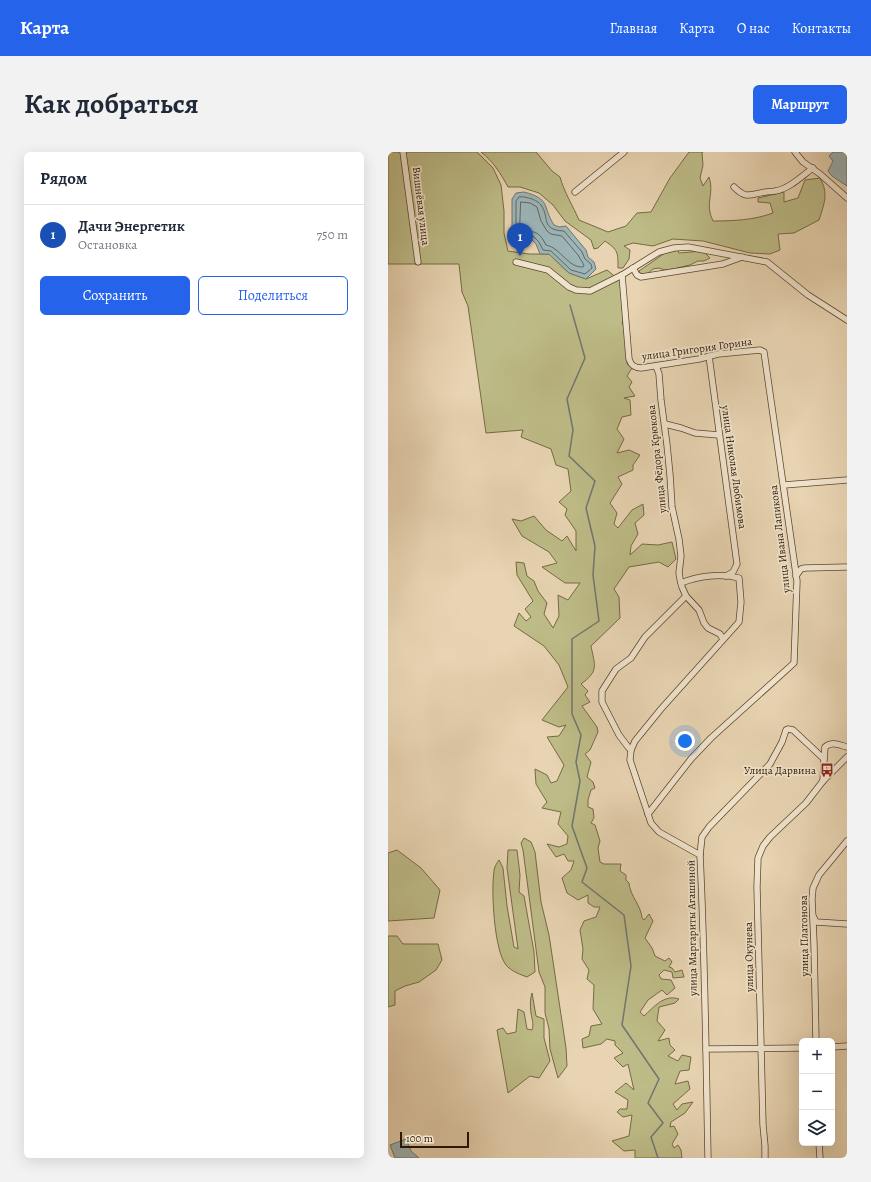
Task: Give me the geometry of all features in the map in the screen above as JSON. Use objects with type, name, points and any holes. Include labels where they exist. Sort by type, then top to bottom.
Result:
[{"type":"street","name":"Вишнёвая улица","points":[[404,152],[418,262]]},
{"type":"street","points":[[575,192],[624,152]]},
{"type":"street","points":[[795,152],[803,162],[813,168],[847,198]]},
{"type":"street","points":[[734,187],[740,193],[747,196],[776,191],[787,187],[813,168]]},
{"type":"street","points":[[516,262],[548,270],[569,287],[582,291],[590,291],[622,275],[659,252],[681,246],[688,246],[766,262],[808,294],[847,320]]},
{"type":"street","points":[[633,268],[640,277],[723,264],[742,257]]},
{"type":"street","name":"улица Григория Горина","points":[[622,275],[631,364],[637,368],[699,359],[709,356],[760,350]]},
{"type":"street","name":"улица Ивана Лапикова","points":[[648,814],[677,776],[711,738],[794,663],[798,586],[766,358],[764,352],[760,350]]},
{"type":"street","name":"улица Николая Любимова","points":[[709,356],[738,564],[733,572],[726,576]]},
{"type":"street","name":"улица Фёдора Крюкова","points":[[656,366],[659,374],[665,424],[672,507],[679,539],[680,556],[678,573],[686,596],[699,610],[706,626],[718,633],[723,639]]},
{"type":"street","points":[[665,424],[695,433],[719,435]]},
{"type":"street","points":[[784,485],[847,480]]},
{"type":"street","points":[[794,561],[798,567],[805,568],[847,567]]},
{"type":"street","points":[[796,576],[801,569],[805,568]]},
{"type":"street","points":[[681,583],[701,577],[726,576],[739,578],[739,622],[635,741],[631,750],[630,760],[651,823],[659,832],[700,855]]},
{"type":"street","points":[[631,750],[619,735],[602,702],[602,691],[616,669],[631,658],[645,637],[686,596]]},
{"type":"street","name":"улица Маргариты Агашиной","points":[[708,1158],[700,855],[702,837],[739,794],[770,764],[788,728],[793,730],[824,759]]},
{"type":"street","points":[[823,781],[825,748],[828,745],[835,744],[847,747]]},
{"type":"street","name":"улица Окунева","points":[[765,1158],[762,1125],[757,886],[758,858],[770,837],[806,803],[823,781],[847,757]]},
{"type":"street","name":"улица Платонова","points":[[816,1038],[812,899],[819,874],[847,841]]},
{"type":"street","points":[[813,914],[816,922],[847,924]]},
{"type":"street","points":[[814,937],[815,924],[818,922]]},
{"type":"street","points":[[835,1047],[847,1046]]},
{"type":"street","points":[[706,1049],[799,1048]]},
{"type":"street","points":[[819,1146],[820,1158]]},
{"type":"shaded area","points":[[388,152],[477,152],[493,168],[501,185],[504,211],[504,233],[508,251],[529,254],[549,254],[569,273],[586,279],[607,270],[624,284],[625,315],[622,323],[630,337],[627,344],[627,364],[632,368],[627,376],[632,382],[629,387],[635,396],[624,398],[630,400],[631,415],[622,417],[617,429],[624,439],[617,453],[629,450],[640,455],[633,465],[633,470],[618,477],[622,484],[610,503],[617,513],[614,524],[618,528],[632,510],[643,504],[644,515],[635,523],[638,534],[631,546],[630,555],[642,544],[658,545],[672,542],[676,559],[668,567],[659,562],[629,567],[614,589],[619,597],[620,618],[591,646],[594,659],[593,672],[581,684],[588,691],[585,695],[590,702],[582,706],[597,727],[598,732],[590,750],[585,754],[591,762],[587,777],[593,782],[595,788],[591,790],[588,800],[588,807],[593,809],[594,818],[591,823],[595,825],[600,841],[598,848],[600,862],[604,864],[621,864],[620,871],[626,875],[626,880],[629,883],[631,892],[640,909],[642,918],[644,920],[649,914],[653,921],[645,938],[652,948],[655,956],[665,961],[669,958],[672,962],[669,967],[675,972],[682,970],[684,977],[673,978],[672,972],[664,970],[659,975],[661,979],[671,980],[675,988],[667,995],[662,990],[648,1000],[640,1012],[644,1016],[664,1000],[669,998],[679,999],[675,1003],[659,1007],[657,1021],[665,1030],[658,1041],[669,1038],[670,1045],[675,1050],[668,1056],[678,1061],[682,1055],[691,1057],[689,1070],[680,1071],[675,1084],[688,1081],[690,1089],[673,1104],[677,1110],[682,1104],[693,1102],[685,1113],[671,1122],[670,1127],[674,1126],[678,1134],[672,1144],[674,1148],[678,1145],[681,1150],[682,1158],[635,1158],[635,1150],[624,1151],[612,1141],[629,1136],[632,1115],[623,1117],[617,1112],[620,1109],[627,1109],[628,1100],[615,1092],[626,1083],[634,1090],[628,1064],[623,1067],[614,1058],[623,1053],[615,1045],[615,1041],[607,1039],[601,1044],[583,1048],[582,1039],[589,1036],[591,1026],[602,1024],[593,1009],[594,985],[587,979],[589,970],[582,959],[583,949],[580,930],[584,921],[596,917],[600,907],[594,907],[588,903],[588,895],[578,900],[567,893],[562,878],[571,870],[574,861],[568,861],[564,854],[556,857],[547,844],[559,847],[567,844],[568,836],[558,824],[561,812],[542,808],[547,802],[536,784],[535,769],[547,775],[551,783],[557,781],[564,765],[547,737],[559,736],[566,725],[559,727],[542,720],[568,687],[559,665],[544,646],[514,626],[519,613],[526,621],[531,617],[525,609],[533,601],[517,575],[516,562],[524,563],[527,576],[534,581],[538,591],[547,603],[544,614],[553,628],[559,616],[558,595],[568,600],[580,583],[565,583],[542,567],[557,563],[549,552],[522,536],[512,519],[521,521],[534,516],[546,530],[562,541],[567,536],[576,551],[576,531],[565,515],[567,509],[559,502],[571,491],[568,469],[556,465],[551,449],[521,437],[523,430],[486,433],[468,306],[462,292],[459,264],[388,264]]},
{"type":"shaded area","points":[[481,152],[536,152],[552,171],[560,177],[566,194],[579,220],[608,232],[626,226],[637,213],[651,212],[670,178],[689,152],[703,152],[703,165],[700,178],[703,186],[709,177],[711,183],[709,209],[713,221],[744,220],[773,213],[770,203],[758,202],[758,198],[784,192],[784,202],[798,198],[805,180],[820,178],[823,184],[825,199],[819,220],[794,233],[778,234],[780,250],[770,254],[750,253],[703,241],[673,239],[653,246],[633,243],[624,246],[630,250],[629,259],[623,268],[618,268],[618,258],[613,247],[605,241],[598,248],[594,249],[591,240],[565,221],[553,205],[539,193],[520,187],[508,187],[503,177],[489,159]]},
{"type":"shaded area","points":[[678,250],[679,253],[703,251],[710,258],[673,269],[653,269],[647,274],[641,274],[639,271],[665,253]]},
{"type":"shaded area","points":[[524,838],[531,842],[535,852],[541,902],[549,935],[566,1048],[567,1066],[558,1078],[550,1049],[549,1029],[545,1013],[545,987],[539,972],[521,843]]},
{"type":"shaded area","points":[[397,850],[421,868],[440,890],[434,918],[388,921],[388,853]]},
{"type":"shaded area","points":[[508,850],[517,850],[520,875],[519,892],[524,896],[534,952],[535,972],[527,977],[513,971],[506,965],[502,957],[496,934],[493,905],[493,880],[494,868],[499,860],[503,868],[507,906],[514,947],[518,949],[507,868]]},
{"type":"shaded area","points":[[388,936],[397,936],[403,944],[438,944],[442,960],[436,970],[419,982],[395,991],[395,1005],[388,1007]]},
{"type":"shaded area","points":[[532,993],[536,1016],[544,1019],[544,1038],[550,1061],[539,1078],[530,1076],[508,1093],[497,1030],[503,1028],[507,1034],[516,1032],[518,1009],[524,1012],[527,1029],[532,1030],[533,1023],[530,1005]]},
{"type":"water","points":[[833,152],[847,152],[847,186],[832,176],[828,171],[833,161],[829,156]]},
{"type":"water","points":[[524,192],[538,197],[545,204],[554,225],[559,227],[566,226],[586,250],[588,257],[594,262],[596,269],[586,279],[569,273],[549,254],[540,254],[536,244],[531,239],[523,241],[517,237],[512,229],[512,199],[516,193]]},
{"type":"water","points":[[406,1139],[411,1151],[419,1158],[395,1158],[390,1145]]},
{"type":"waterway","points":[[570,305],[585,358],[567,399],[573,430],[569,456],[595,481],[586,508],[595,546],[593,575],[599,621],[572,639],[572,714],[581,735],[576,762],[580,781],[572,826],[587,868],[582,882],[624,915],[631,966],[622,1025],[659,1079],[648,1103],[663,1123],[651,1137],[658,1158]]},
{"type":"place","name":"Дачи Энергетик","points":[[520,256]]},
{"type":"place","name":"Улица Дарвина","points":[[827,770]]}]
